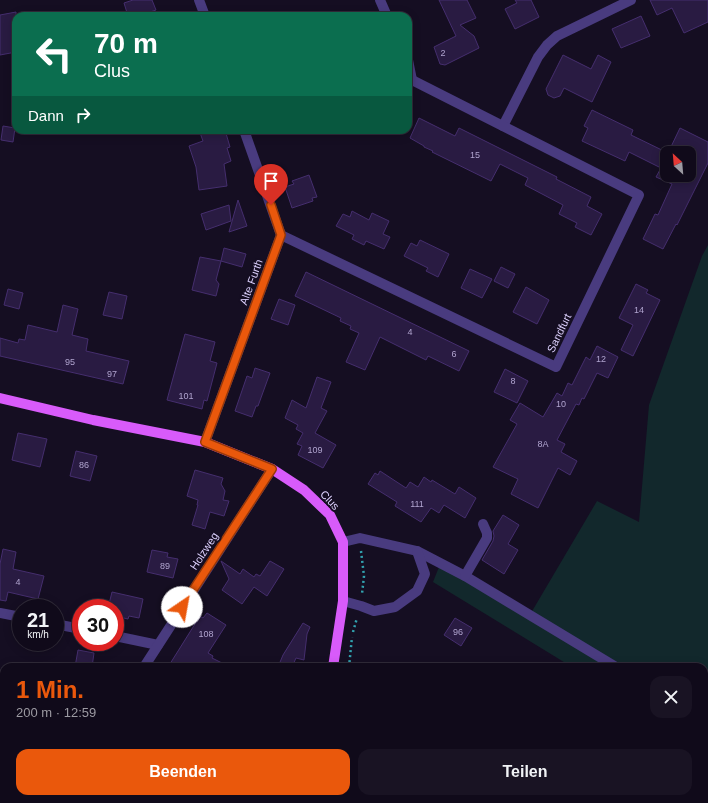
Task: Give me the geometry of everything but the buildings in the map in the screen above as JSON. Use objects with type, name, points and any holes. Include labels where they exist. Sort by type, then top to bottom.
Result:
[{"type":"main road","name":"Clus","points":[[0,398],[93,420],[205,442],[272,469],[304,490],[330,515],[343,542]]},
{"type":"main road","points":[[334,663],[343,601],[343,542]]},
{"type":"street","points":[[199,0],[204,12]]},
{"type":"street","points":[[380,0],[385,12]]},
{"type":"street","points":[[503,126],[538,57],[547,45],[557,36],[620,2],[632,0]]},
{"type":"street","name":"Sandfurt","points":[[281,235],[556,367],[639,195],[412,81]]},
{"type":"street","points":[[245,134],[281,235]]},
{"type":"street","name":"Alte Furth","points":[[205,442],[281,235]]},
{"type":"street","name":"Holzweg","points":[[147,663],[272,469]]},
{"type":"street","points":[[465,576],[486,538],[487,533],[484,524]]},
{"type":"street","points":[[343,542],[360,538],[417,551],[465,576],[609,663]]},
{"type":"street","points":[[343,601],[374,611],[395,607],[417,591],[425,574],[417,551]]},
{"type":"street","points":[[0,613],[12,615]]},
{"type":"street","points":[[124,638],[158,645]]},
{"type":"green space","points":[[708,245],[708,663],[565,663],[433,582],[441,562],[531,613],[597,501],[639,522],[649,405],[702,256]]},
{"type":"route","points":[[182,607],[272,469],[205,442],[281,235],[271,205]]}]
